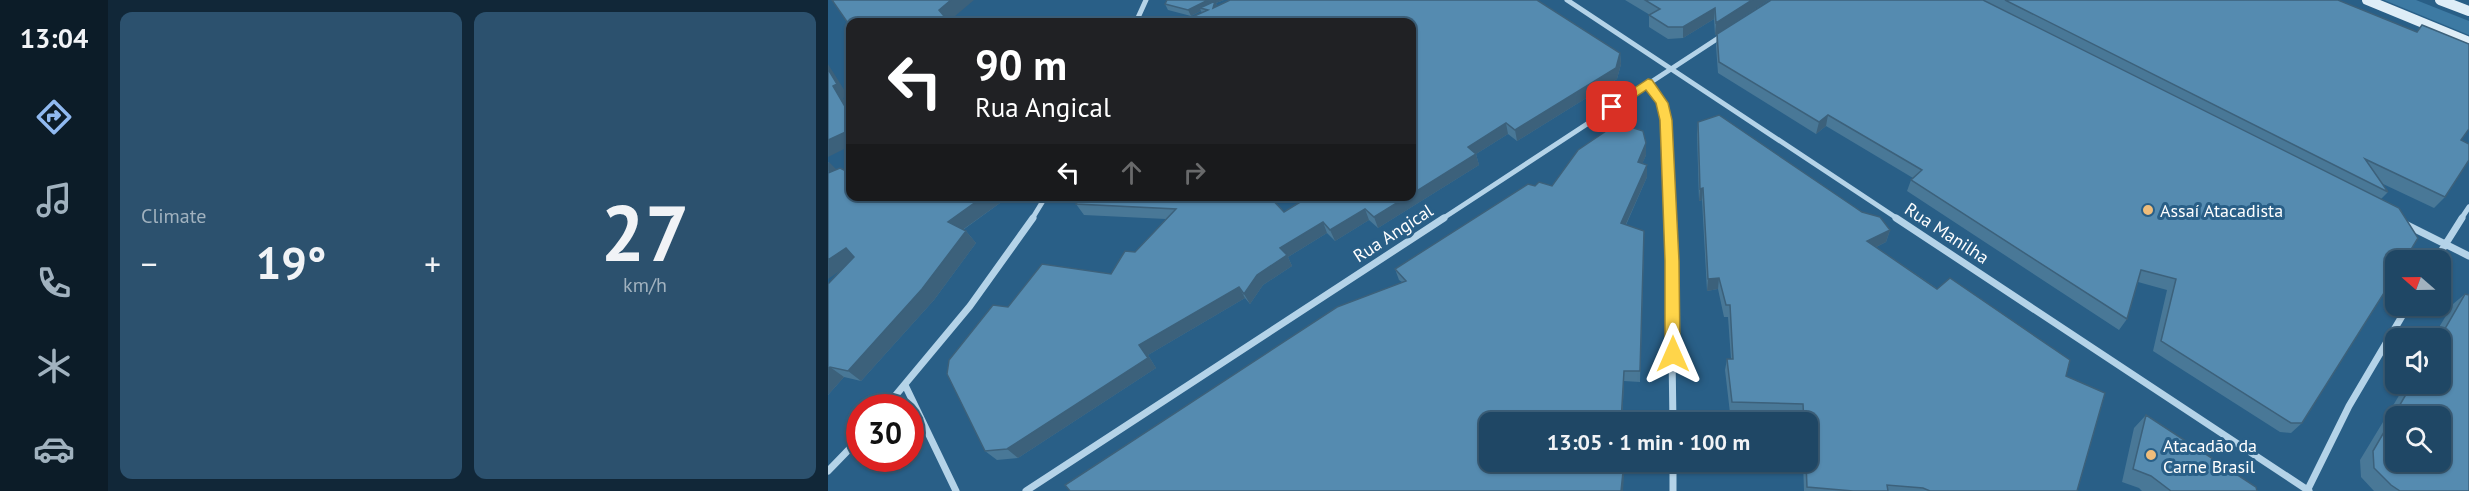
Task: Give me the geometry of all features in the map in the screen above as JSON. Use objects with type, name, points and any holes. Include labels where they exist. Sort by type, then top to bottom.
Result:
[{"type":"main road","points":[[2367,0],[2469,42]]},
{"type":"main road","points":[[2440,0],[2469,11]]},
{"type":"street","points":[[1138,18],[1146,0]]},
{"type":"street","name":"Rua Manilha","points":[[1567,0],[2308,491]]},
{"type":"street","name":"Rua Angical","points":[[1026,491],[1729,31]]},
{"type":"street","points":[[1648,83],[1662,103],[1666,120],[1672,261],[1673,412]]},
{"type":"street","points":[[897,394],[940,344],[1020,241],[1043,201]]},
{"type":"street","points":[[2441,250],[2469,207]]},
{"type":"street","points":[[2403,222],[2469,256]]},
{"type":"street","points":[[2308,491],[2349,406],[2402,316]]},
{"type":"street","points":[[905,385],[956,491]]},
{"type":"street","points":[[828,471],[846,452]]},
{"type":"street","points":[[1673,472],[1673,491]]},
{"type":"shaded area","points":[[2384,0],[2416,0],[2469,21],[2469,35]]},
{"type":"building","points":[[832,0],[951,0],[939,10],[946,18],[846,18],[846,20]]},
{"type":"building","points":[[1167,0],[1208,0],[1188,10],[1165,4]]},
{"type":"building","points":[[1230,0],[1537,0],[1620,53],[1616,68],[1515,130],[1506,123],[1468,147],[1476,154],[1416,192],[1416,18],[1190,18],[1208,10],[1200,8],[1215,1],[1213,8]]},
{"type":"building","points":[[1645,0],[1752,0],[1716,23],[1715,8],[1683,27],[1668,27],[1649,15],[1660,9]]},
{"type":"building","points":[[1771,0],[1983,0],[2399,208],[2418,238],[2411,250],[2385,250],[2385,291],[2302,423],[2291,423],[2161,341],[2176,279],[2141,270],[2127,319],[1911,180],[1922,170],[1828,115],[1819,122],[1719,62],[1717,34]]},
{"type":"building","points":[[2005,0],[2338,0],[2417,32],[2422,25],[2469,44],[2469,129],[2461,140],[2469,144],[2469,160],[2445,197],[2365,159],[2388,192]]},
{"type":"building","points":[[828,69],[837,84],[833,86],[846,108],[846,132],[828,140]]},
{"type":"building","points":[[1719,115],[1862,212],[1880,217],[1890,230],[1867,241],[1937,289],[1950,278],[2070,360],[2066,376],[2105,393],[2077,491],[1930,491],[1923,488],[1887,485],[1888,491],[1853,491],[1807,487],[1806,472],[1818,472],[1818,412],[1803,412],[1803,404],[1732,402],[1727,359],[1733,359],[1730,305],[1726,305],[1719,278],[1708,279],[1703,188],[1700,189],[1698,122]]},
{"type":"building","points":[[1618,123],[1643,131],[1646,143],[1638,162],[1647,165],[1621,223],[1644,231],[1640,371],[1624,371],[1622,412],[1479,412],[1479,472],[1623,472],[1621,491],[1070,491],[1065,485],[1337,307],[1406,281],[1395,269],[1528,184],[1535,186],[1539,182],[1552,186],[1578,150]]},
{"type":"building","points":[[840,168],[846,171],[846,201],[977,201],[948,222],[966,231],[922,289],[848,371],[830,367],[828,369],[828,284],[854,257],[846,248],[828,260],[828,173]]},
{"type":"building","points":[[1078,201],[1274,201],[1284,212],[1302,201],[1400,201],[1374,217],[1365,209],[1330,230],[1323,222],[1280,248],[1287,255],[1257,275],[1244,294],[1239,287],[1139,345],[1148,358],[1007,449],[985,451],[947,374],[949,360],[993,305],[1008,307],[1042,264],[1111,274],[1125,251],[1135,252],[1176,209],[1076,204]]},
{"type":"building","points":[[2465,294],[2469,295],[2469,491],[2400,491],[2374,468],[2373,451],[2385,430],[2385,472],[2451,472],[2451,406],[2399,406],[2406,394],[2451,394],[2451,328],[2445,328]]},
{"type":"building","points":[[2146,415],[2256,487],[2257,491],[2171,491],[2151,476],[2133,469]]},
{"type":"place","name":"Assaí Atacadista","points":[[2148,210]]},
{"type":"place","name":"Atacadão da Carne Brasil","points":[[2151,455]]},
{"type":"route","points":[[1612,107],[1648,83],[1662,103],[1666,120],[1673,354]]}]
